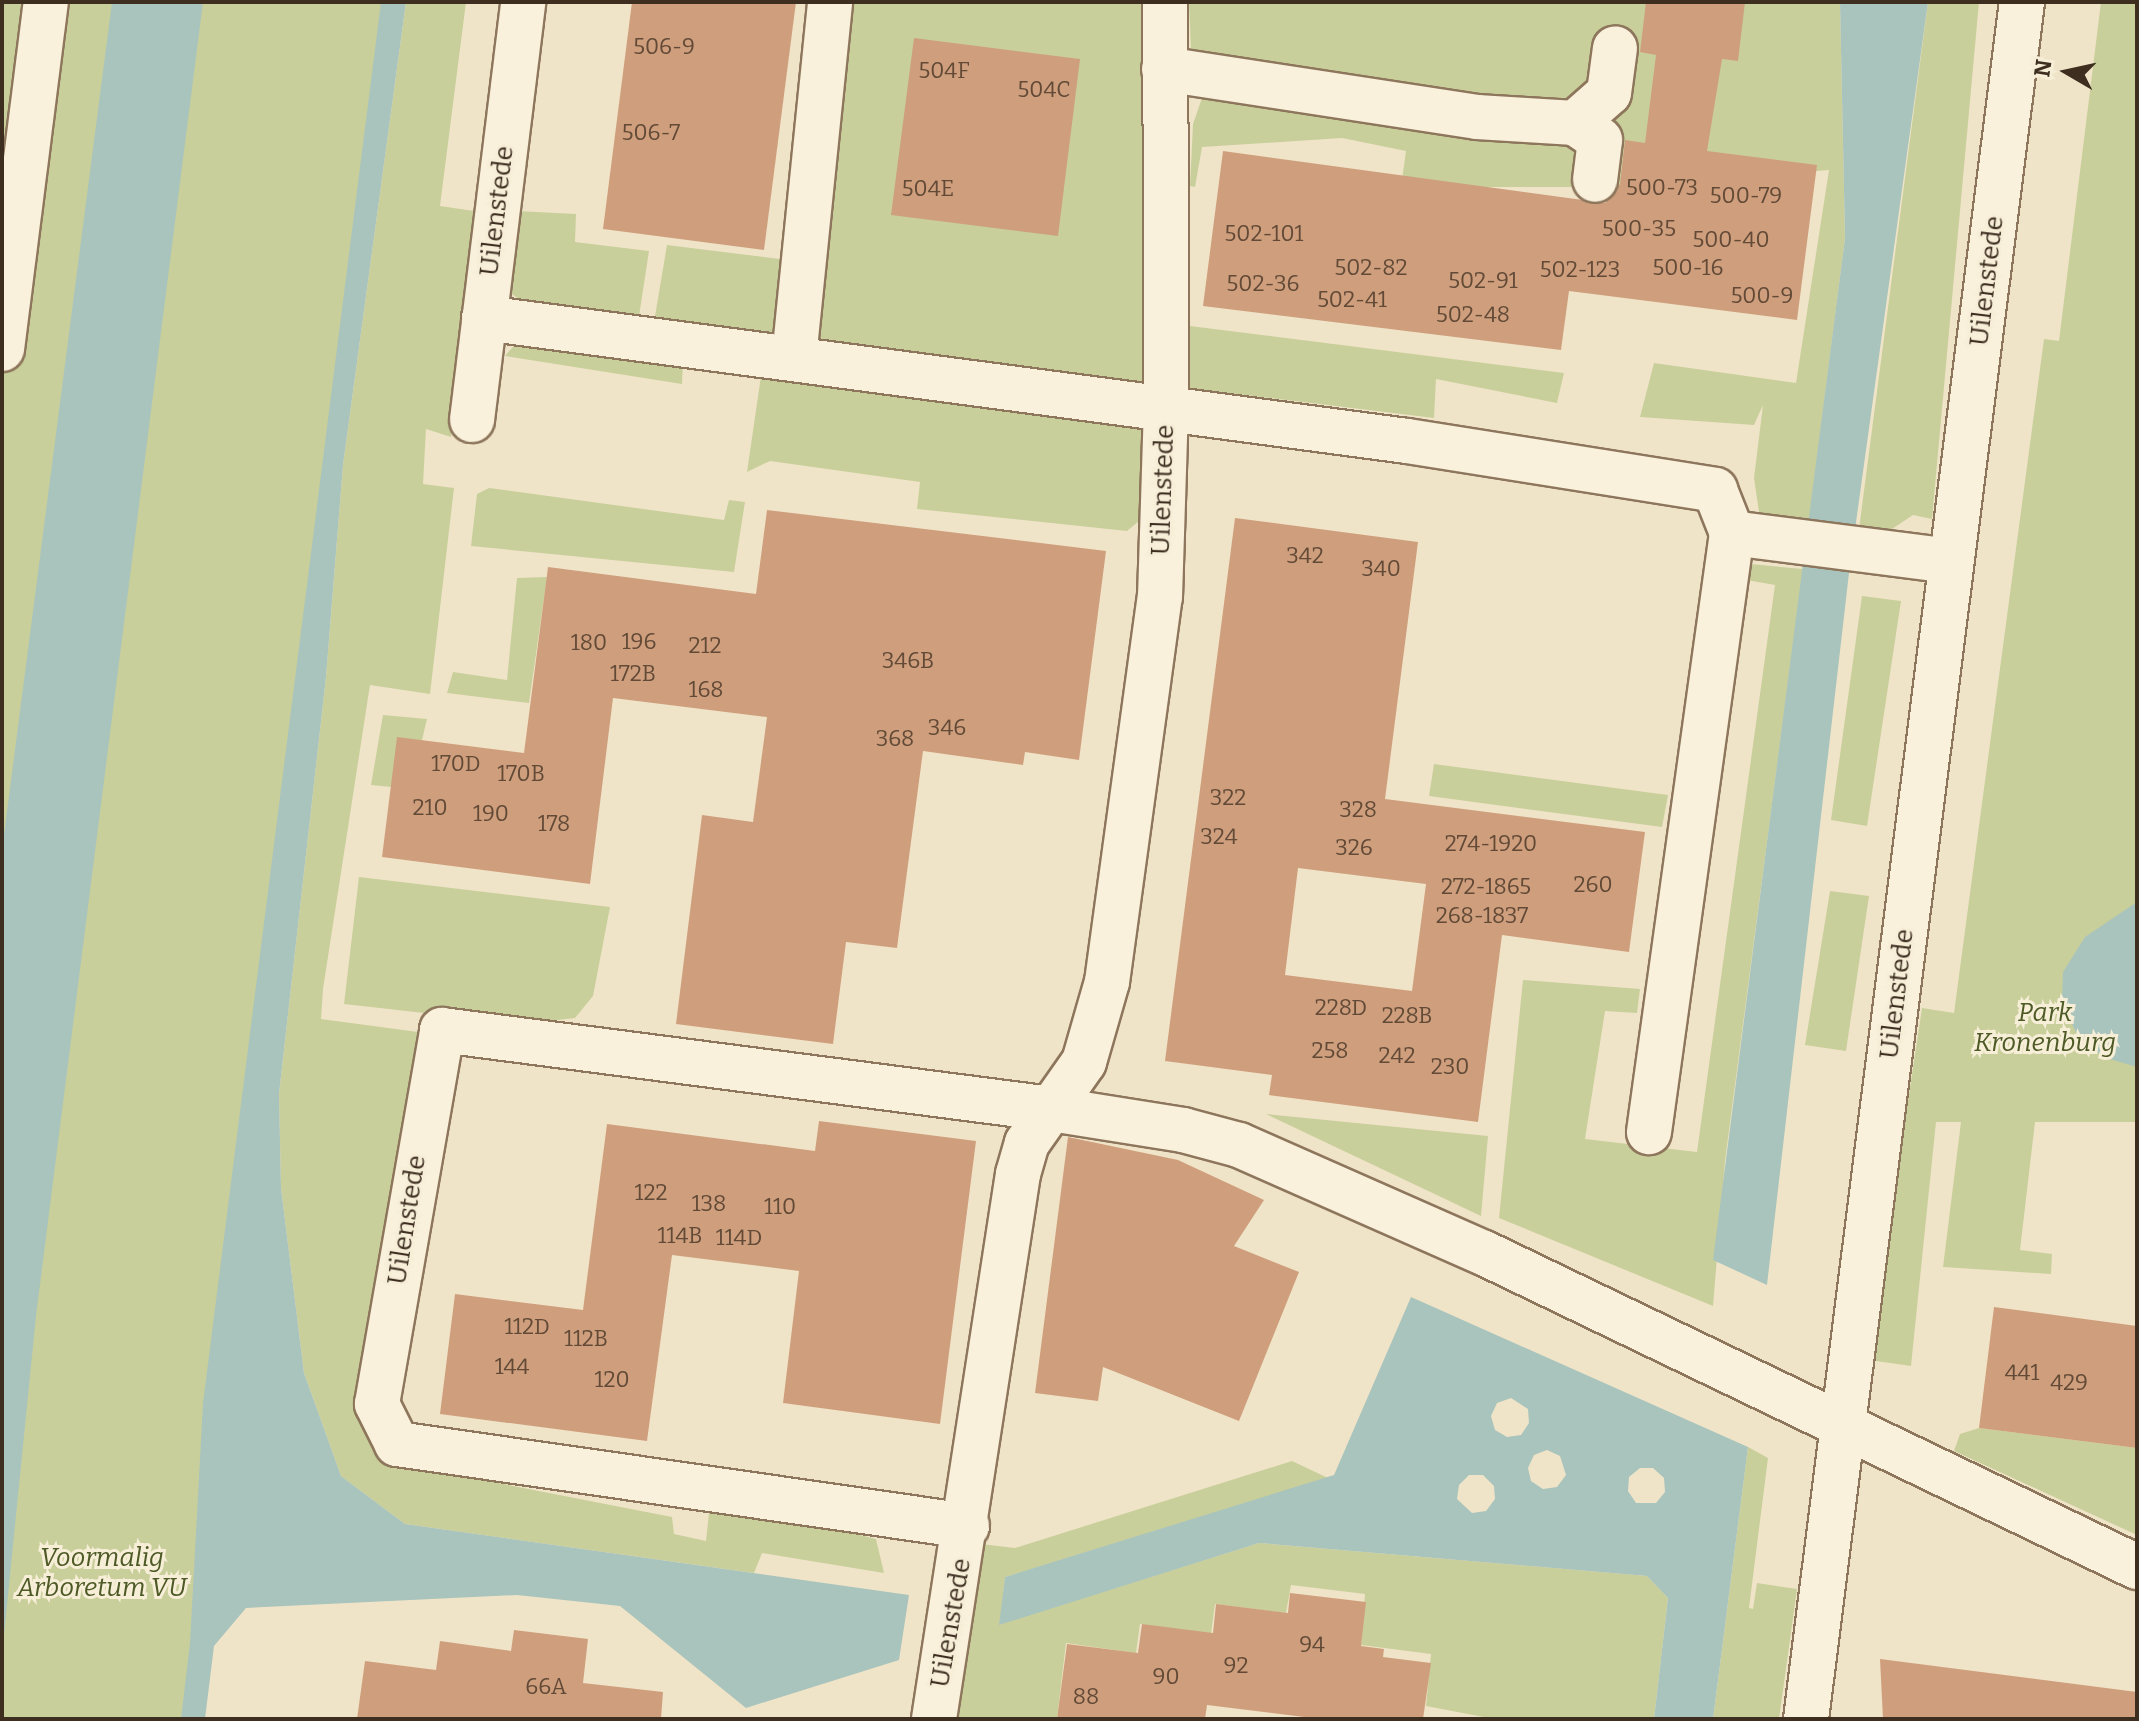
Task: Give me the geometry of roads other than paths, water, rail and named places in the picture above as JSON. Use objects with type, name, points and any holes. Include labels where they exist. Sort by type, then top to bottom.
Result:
[{"type":"street","points":[[2,349],[46,2]]},
{"type":"street","name":"Uilenstede","points":[[472,420],[523,2]]},
{"type":"street","points":[[794,358],[830,2]]},
{"type":"street","points":[[484,318],[1166,407],[1165,2]]},
{"type":"street","name":"Uilenstede","points":[[1806,1719],[2022,2]]},
{"type":"street","points":[[1575,123],[1609,93],[1615,48]]},
{"type":"street","points":[[1164,69],[1477,117],[1575,123],[1600,140],[1595,180]]},
{"type":"street","name":"Uilenstede","points":[[934,1719],[967,1526],[1018,1174],[1027,1143],[1084,1062],[1107,982],[1160,597],[1166,407],[1715,490],[1732,533],[1649,1132]]},
{"type":"street","points":[[1732,533],[1951,561]]},
{"type":"street","name":"Uilenstede","points":[[967,1526],[397,1444],[377,1404],[442,1030],[1051,1109],[1183,1130],[1239,1145],[1484,1253],[2137,1567]]},
{"type":"water","points":[[112,2],[203,2],[36,1316],[2,1655],[2,850]]},
{"type":"water","points":[[381,2],[406,2],[343,465],[326,677],[279,1094],[281,1188],[304,1373],[341,1476],[405,1524],[909,1595],[899,1660],[746,1708],[620,1606],[517,1595],[246,1608],[214,1646],[205,1719],[181,1719],[190,1643],[203,1403]]},
{"type":"water","points":[[1840,2],[1928,2],[1849,573],[1767,1285],[1713,1260],[1845,238]]},
{"type":"water","points":[[2137,902],[2137,1067],[2103,1057],[2077,1035],[2062,1001],[2063,972],[2085,937]]},
{"type":"water","points":[[1411,1297],[1748,1447],[1713,1719],[1654,1719],[1668,1598],[1647,1576],[1259,1543],[999,1625],[1005,1577],[1334,1475]],"holes":[[[1511,1398],[1528,1409],[1529,1423],[1521,1435],[1507,1437],[1495,1430],[1491,1416],[1497,1403]],[[1547,1450],[1560,1456],[1566,1475],[1557,1487],[1543,1489],[1531,1481],[1528,1468],[1534,1455]],[[1640,1468],[1653,1468],[1664,1478],[1665,1492],[1656,1503],[1636,1503],[1628,1491],[1629,1477]],[[1469,1475],[1483,1475],[1494,1486],[1495,1499],[1486,1511],[1472,1513],[1457,1499],[1459,1485]]]},
{"type":"park label","name":"Park Kronenburg","points":[[2045,1028]]},
{"type":"park label","name":"Voormalig Arboretum VU","points":[[102,1573]]}]
